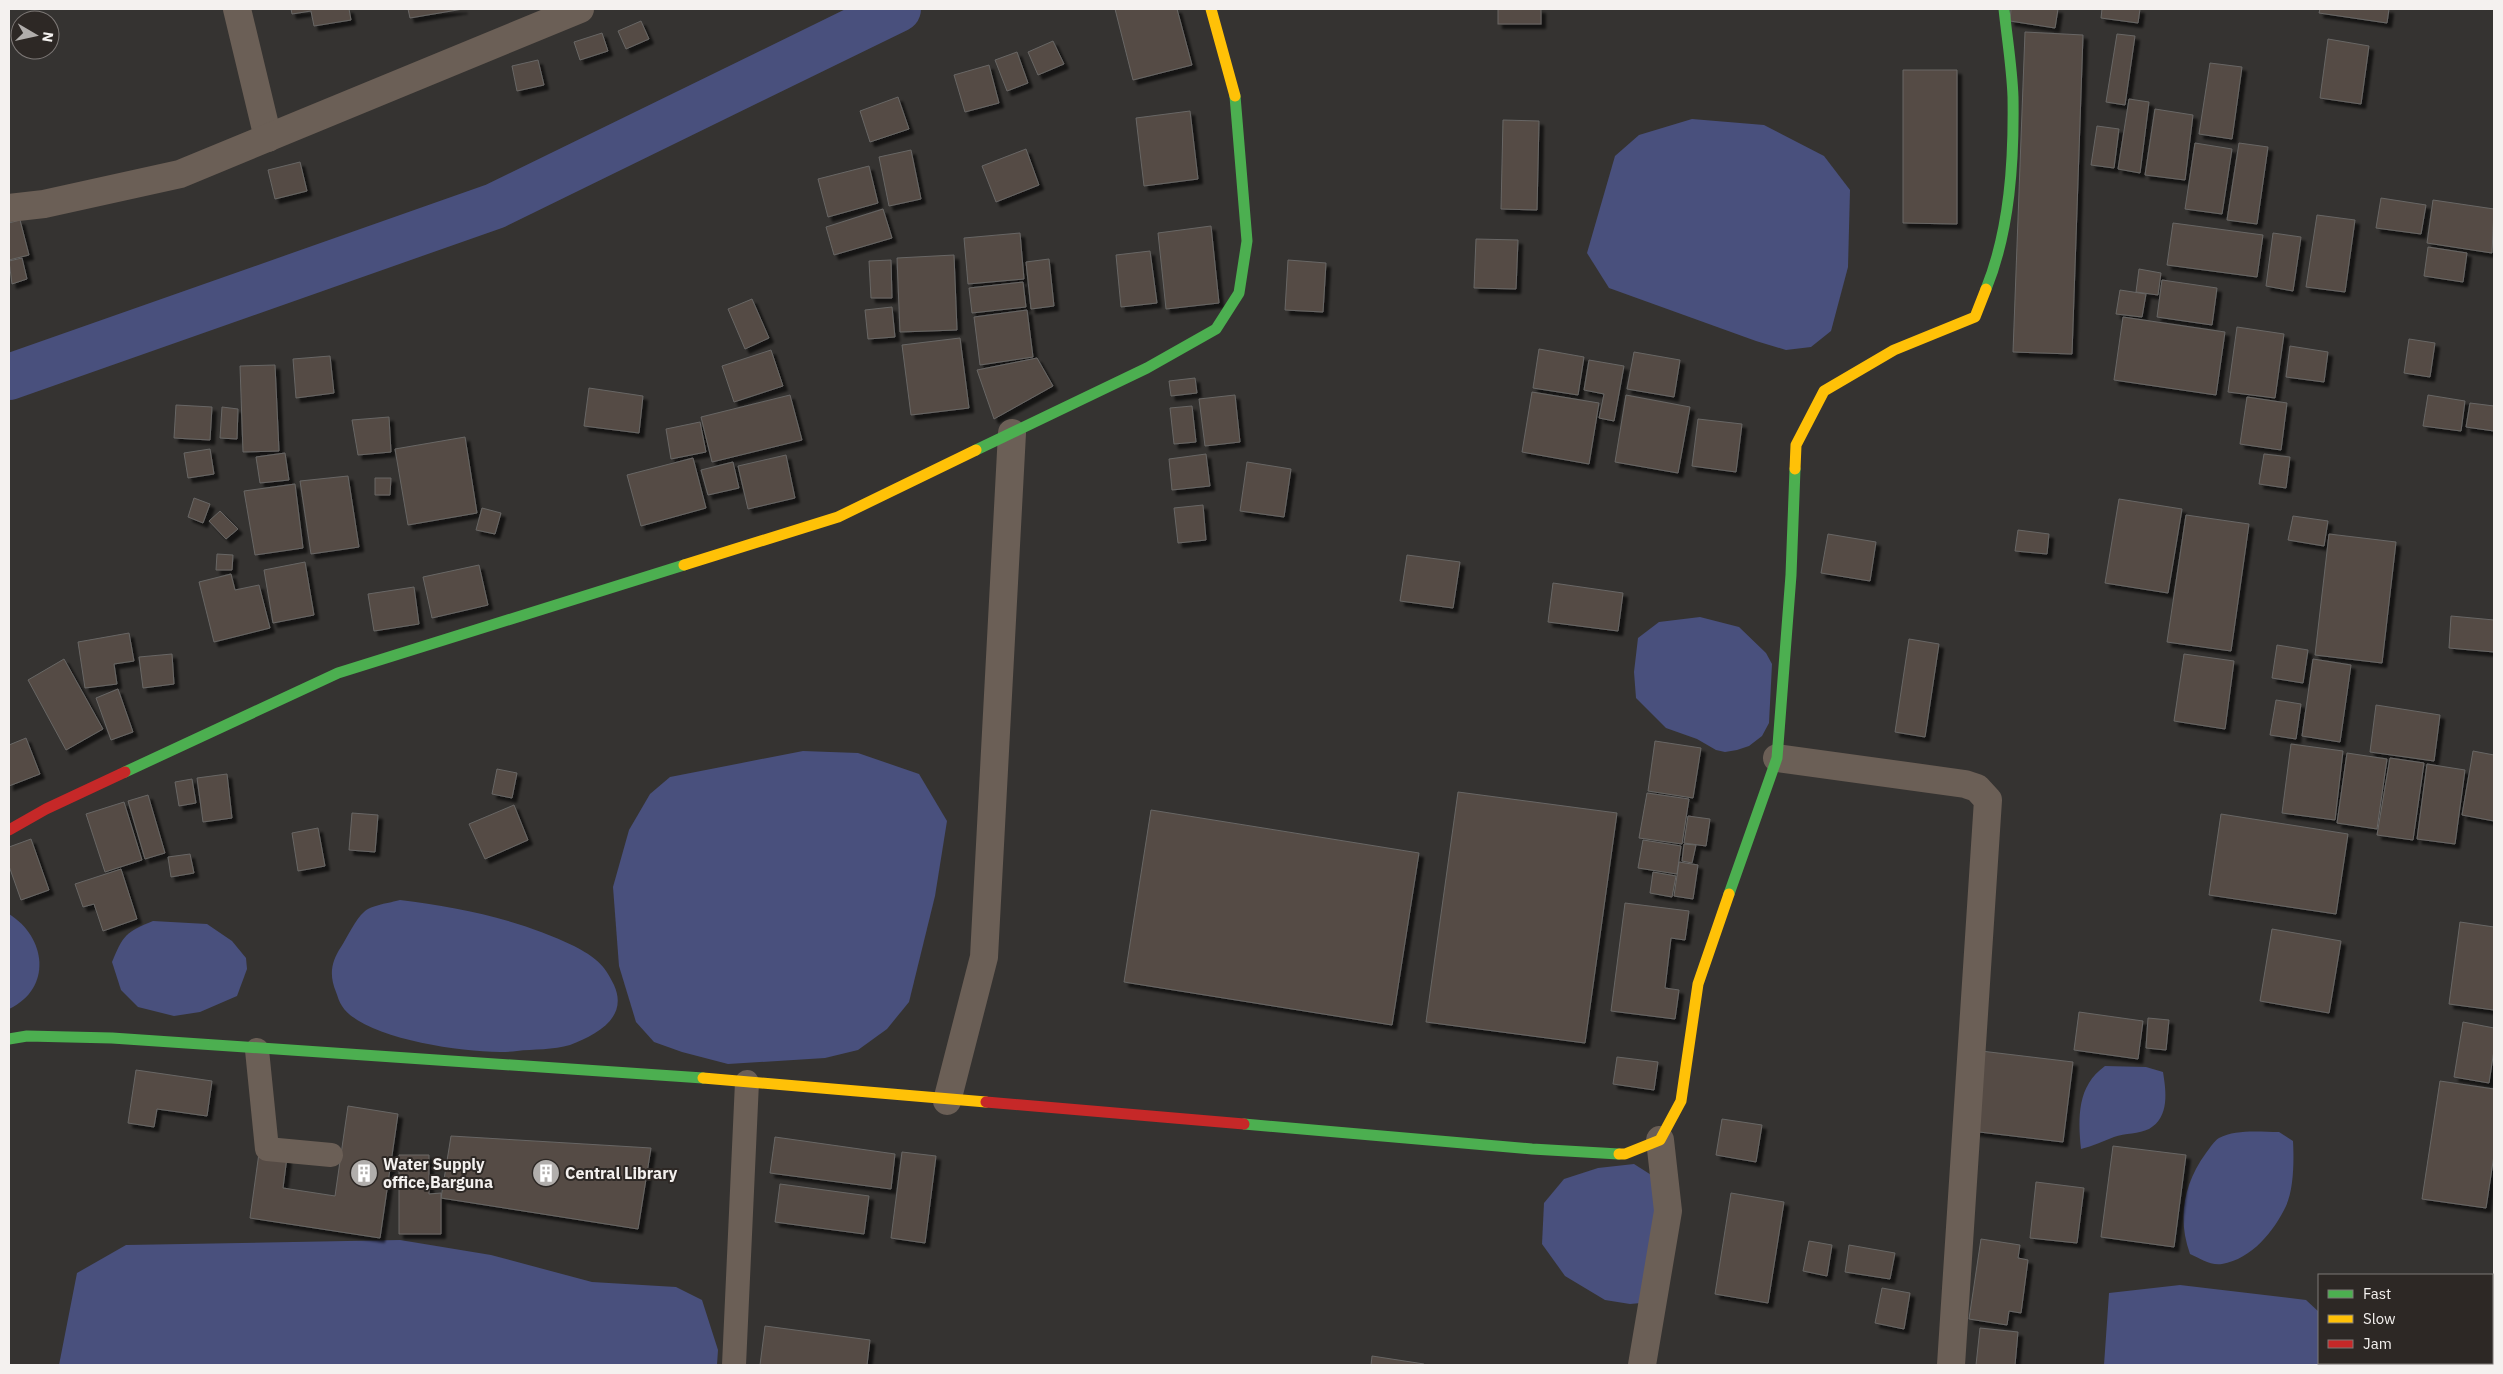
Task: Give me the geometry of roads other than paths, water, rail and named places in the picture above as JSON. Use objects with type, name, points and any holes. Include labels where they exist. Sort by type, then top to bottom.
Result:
[{"type":"street","points":[[237,9],[268,138]]},
{"type":"street","points":[[9,208],[44,204],[180,174],[580,9]]},
{"type":"street","points":[[9,830],[46,808],[338,673],[838,517],[1148,368],[1216,329],[1239,293],[1247,241],[1235,93],[1211,9]]},
{"type":"street","points":[[1642,1365],[1668,1211],[1660,1140],[1682,1101],[1698,984],[1776,758],[1791,575],[1796,445],[1824,391],[1894,350],[1975,317],[1997,262],[2010,185],[2013,96],[2004,9]]},
{"type":"street","points":[[947,1101],[984,957],[1012,433]]},
{"type":"street","points":[[1776,758],[1965,784],[1977,788],[1988,800],[1951,1365]]},
{"type":"street","points":[[9,1039],[27,1036],[112,1038],[257,1050],[747,1082],[947,1101],[1532,1150],[1625,1154],[1660,1140]]},
{"type":"lane","points":[[257,1050],[268,1149],[331,1155]]},
{"type":"lane","points":[[734,1365],[747,1082]]},
{"type":"water","points":[[1692,119],[1764,125],[1824,156],[1850,190],[1848,267],[1831,331],[1811,347],[1786,350],[1609,288],[1587,253],[1615,156],[1639,135]]},
{"type":"water","points":[[1700,617],[1739,627],[1766,653],[1772,664],[1769,723],[1762,736],[1749,746],[1737,750],[1725,752],[1716,750],[1697,739],[1666,728],[1636,698],[1634,672],[1638,638],[1659,622]]},
{"type":"water","points":[[803,751],[858,753],[919,774],[947,821],[935,896],[909,1002],[887,1029],[858,1050],[825,1058],[728,1064],[682,1052],[654,1042],[636,1022],[619,966],[613,887],[629,830],[650,794],[670,777]]},
{"type":"water","points":[[400,900],[445,906],[489,916],[533,929],[574,946],[602,966],[614,985],[617,1007],[614,1016],[607,1024],[590,1036],[564,1047],[499,1052],[450,1048],[423,1043],[373,1028],[354,1018],[341,1004],[334,986],[332,980],[333,963],[364,912],[376,906]]},
{"type":"water","points":[[9,914],[31,936],[37,949],[39,962],[38,976],[33,989],[23,1000],[9,1009]]},
{"type":"water","points":[[153,921],[207,924],[232,941],[246,958],[247,969],[237,996],[200,1012],[174,1016],[138,1007],[121,990],[112,962],[126,936],[137,928]]},
{"type":"water","points":[[2105,1066],[2146,1067],[2163,1072],[2165,1103],[2163,1111],[2156,1124],[2149,1129],[2118,1136],[2081,1149],[2081,1103],[2089,1083]]},
{"type":"water","points":[[2248,1132],[2279,1132],[2293,1141],[2293,1165],[2289,1199],[2275,1225],[2252,1250],[2233,1261],[2214,1264],[2190,1254],[2184,1227],[2185,1201],[2192,1176],[2206,1153],[2217,1139],[2226,1135]]},
{"type":"water","points":[[1634,1164],[1667,1185],[1641,1303],[1630,1304],[1605,1300],[1565,1276],[1542,1244],[1544,1203],[1564,1179],[1598,1168]]},
{"type":"water","points":[[400,1240],[491,1255],[592,1282],[676,1287],[702,1300],[718,1350],[717,1365],[59,1365],[77,1273],[126,1245]]},
{"type":"water","points":[[2180,1285],[2306,1300],[2318,1311],[2318,1364],[2342,1365],[2104,1365],[2109,1293]]},
{"type":"waterway","points":[[9,377],[495,206],[898,9]]},
{"type":"place","name":"Water Supply office,Barguna","points":[[364,1173]]},
{"type":"place","name":"Central Library","points":[[546,1173]]}]
